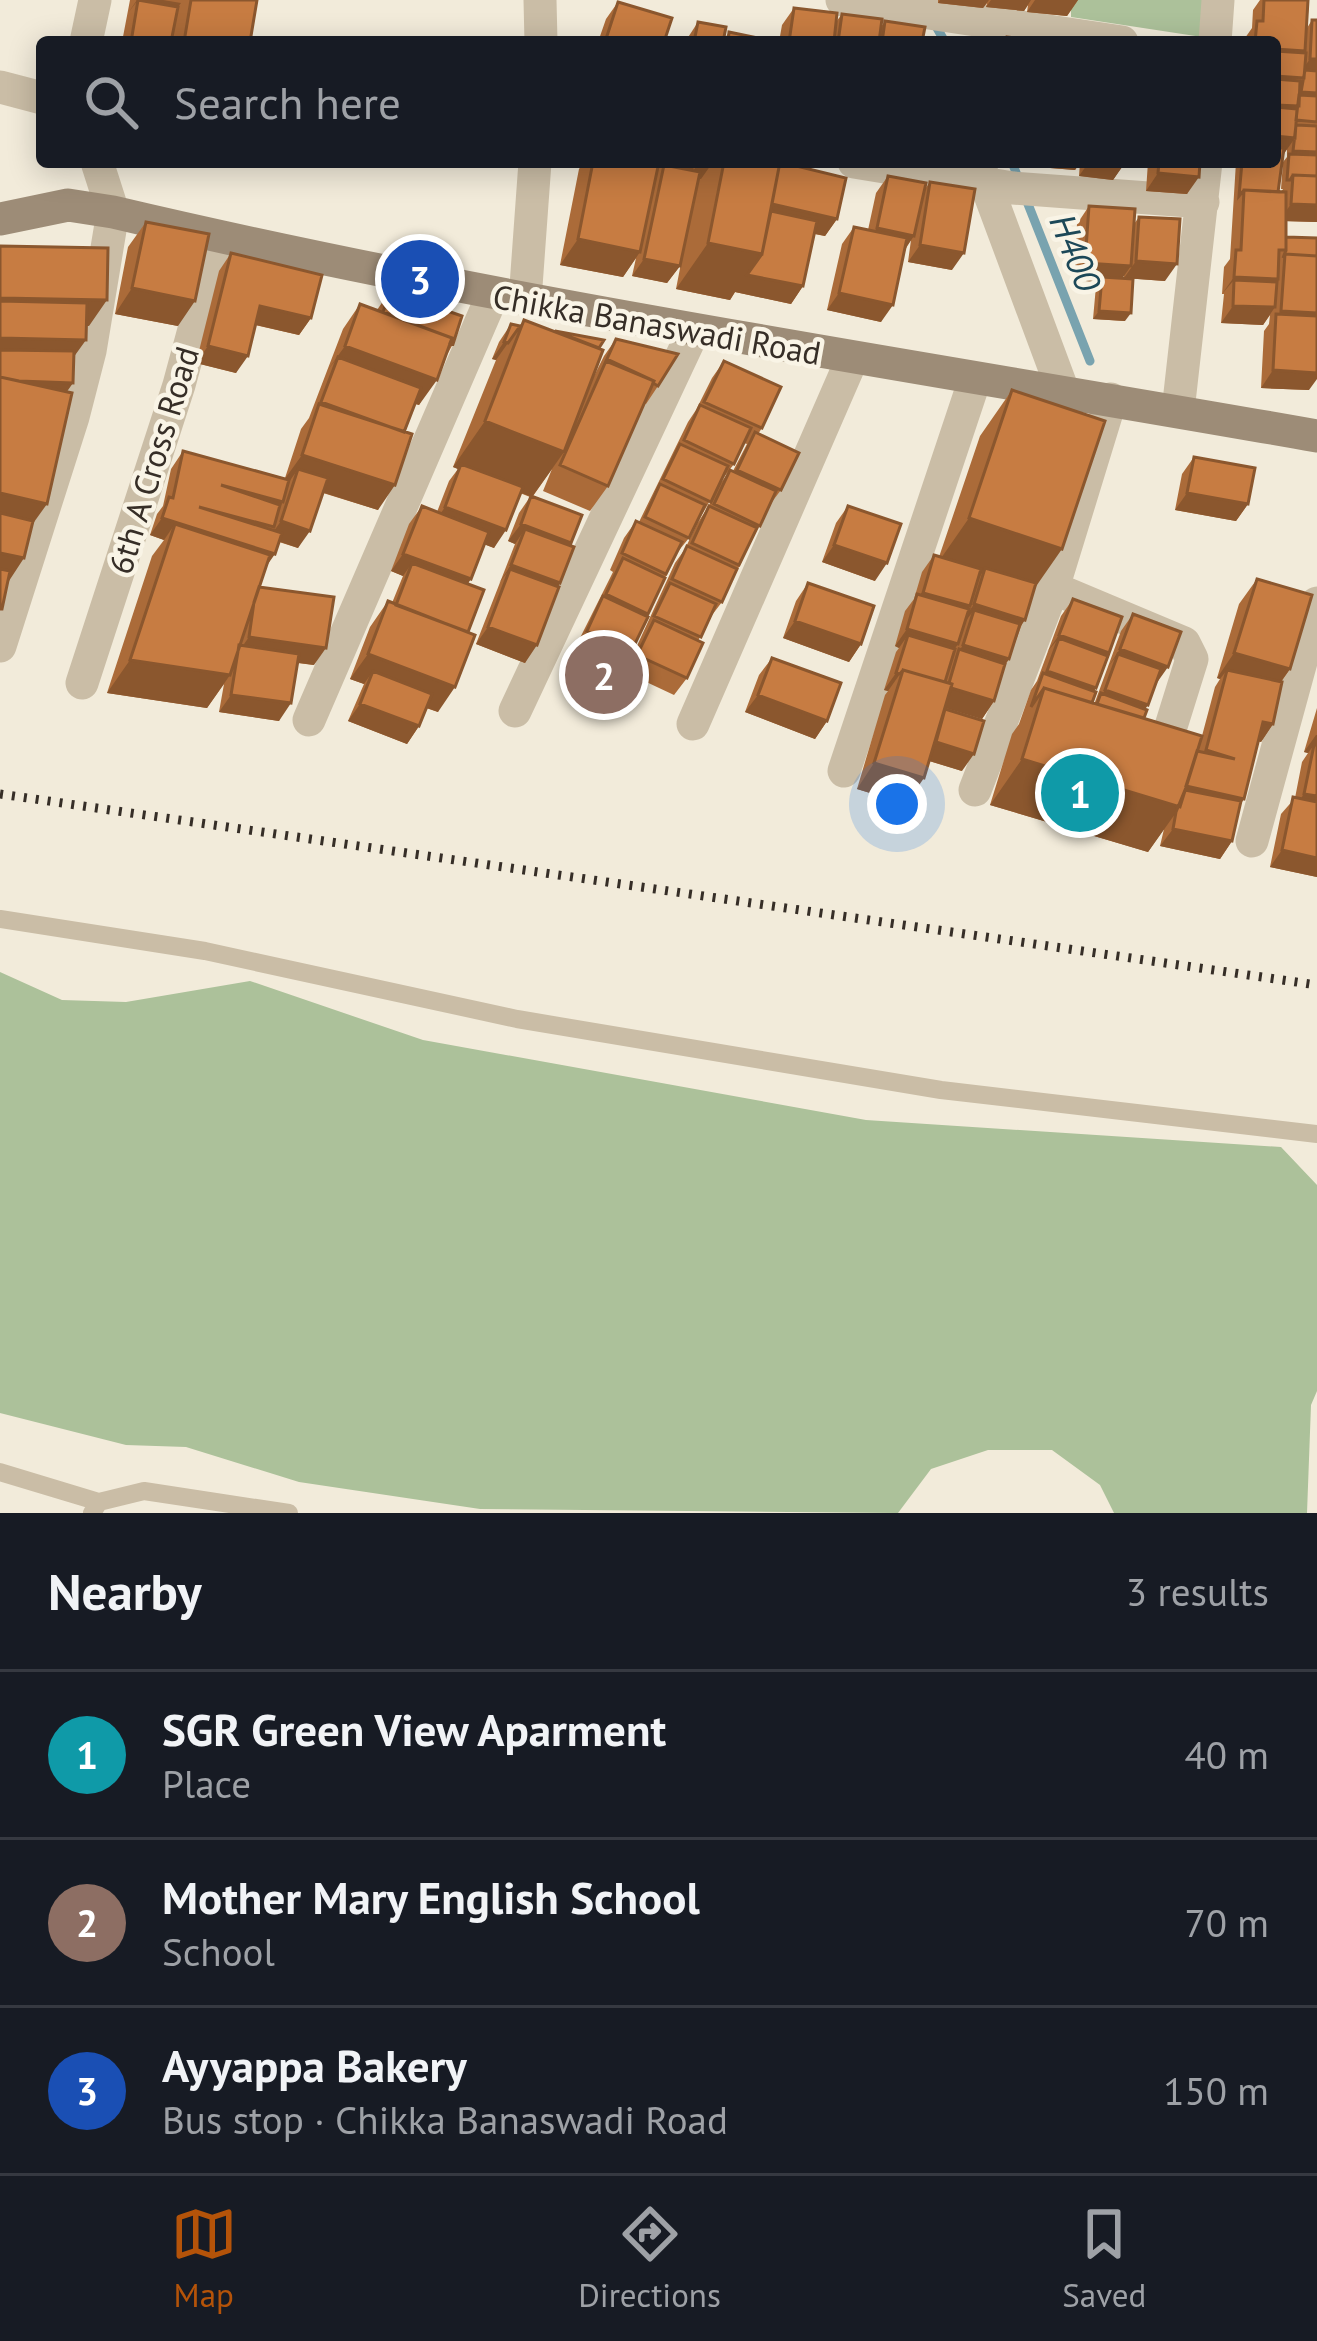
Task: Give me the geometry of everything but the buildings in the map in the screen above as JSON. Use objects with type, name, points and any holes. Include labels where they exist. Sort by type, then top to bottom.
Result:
[{"type":"main road","name":"Chikka Banaswadi Road","points":[[0,219],[68,205],[113,212],[693,332],[1316,435]]},
{"type":"street","points":[[87,36],[95,0]]},
{"type":"street","points":[[540,0],[541,36]]},
{"type":"street","points":[[842,0],[926,19],[1071,36]]},
{"type":"street","points":[[1215,36],[1218,0]]},
{"type":"street","points":[[0,87],[36,96]]},
{"type":"street","points":[[0,646],[74,417],[90,351],[113,212],[99,168]]},
{"type":"street","points":[[309,720],[509,297],[534,168]]},
{"type":"street","points":[[902,168],[1203,202]]},
{"type":"street","points":[[1178,411],[1206,168]]},
{"type":"street","points":[[1005,181],[1063,391]]},
{"type":"street","name":"6th A Cross Road","points":[[82,682],[178,385],[219,237]]},
{"type":"street","points":[[515,711],[693,332]]},
{"type":"street","points":[[693,724],[852,359]]},
{"type":"street","points":[[844,771],[975,380]]},
{"type":"street","points":[[975,790],[1053,588],[1111,400]]},
{"type":"street","points":[[1316,435],[1317,422]]},
{"type":"street","points":[[1053,588],[1184,643],[1188,650],[1192,658],[1156,776]]},
{"type":"street","points":[[1252,841],[1317,603]]},
{"type":"lane","points":[[0,919],[205,951],[517,1018],[940,1090],[1317,1134]]},
{"type":"lane","points":[[0,1472],[95,1507],[144,1491],[289,1513]]},
{"type":"green space","points":[[1071,0],[1204,0],[1202,36],[1071,17]]},
{"type":"green space","points":[[0,972],[62,1000],[126,1002],[250,981],[423,1040],[866,1120],[1281,1147],[1317,1185],[1317,1391],[1311,1405],[1307,1513],[1114,1513],[1100,1485],[1052,1450],[988,1450],[931,1469],[898,1513],[480,1509],[299,1482],[186,1447],[126,1445],[0,1413]]},
{"type":"waterway","name":"H400","points":[[933,21],[942,36]]},
{"type":"waterway","name":"H400","points":[[1014,168],[1020,183]]},
{"type":"waterway","name":"H400","points":[[1026,199],[1090,361]]},
{"type":"railway","points":[[0,794],[1317,985]]},
{"type":"place","name":"Ayyappa Bakery","points":[[420,279]]},
{"type":"place","name":"Mother Mary English School","points":[[604,675]]},
{"type":"place","name":"SGR Green View Aparment","points":[[1080,793]]}]
